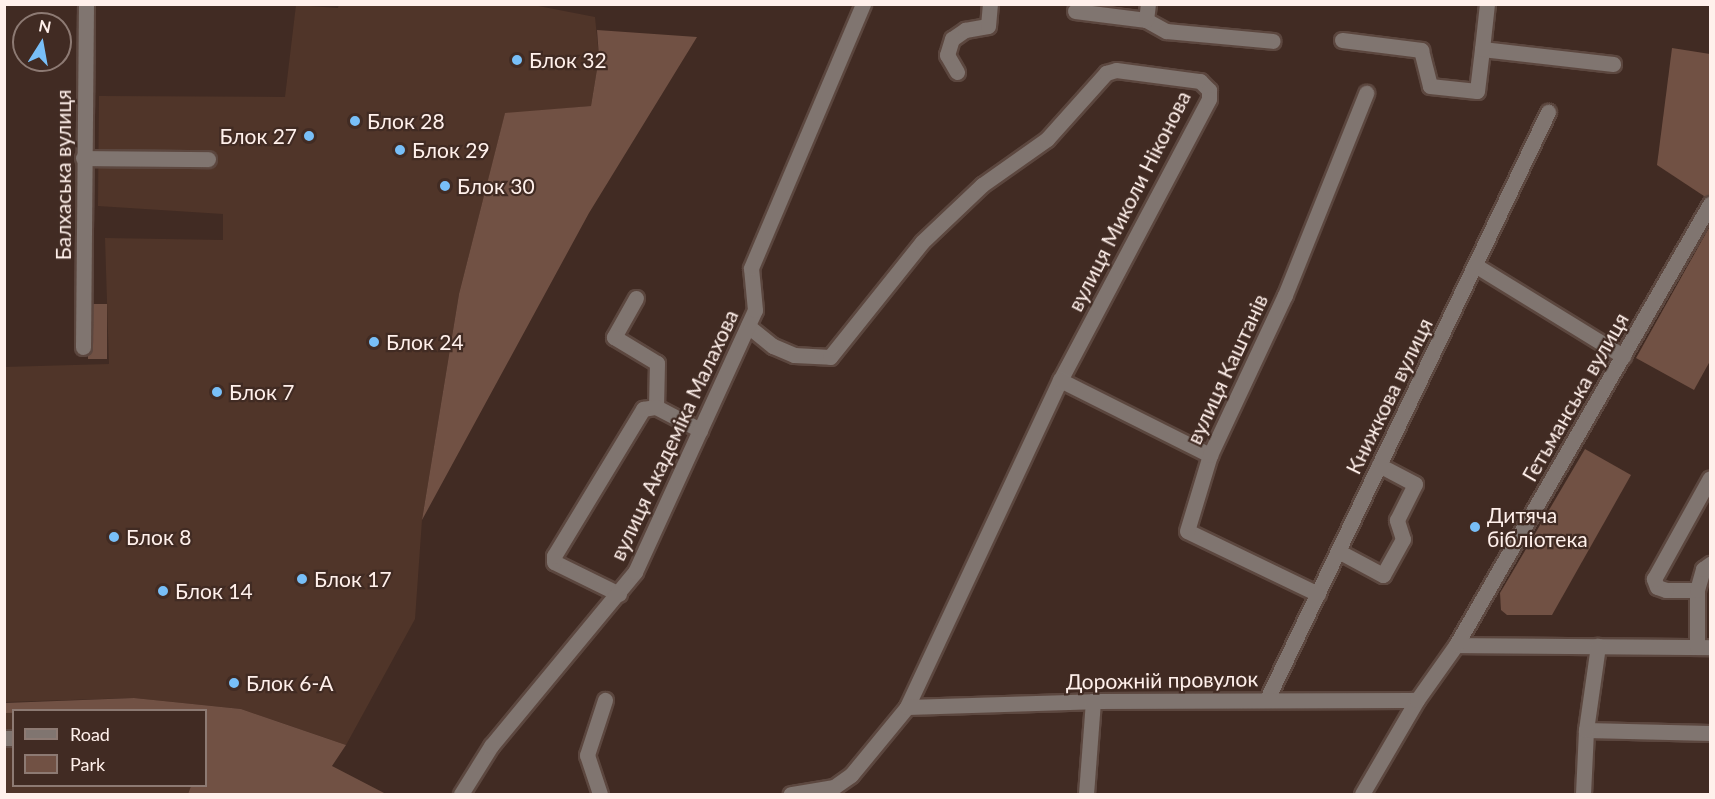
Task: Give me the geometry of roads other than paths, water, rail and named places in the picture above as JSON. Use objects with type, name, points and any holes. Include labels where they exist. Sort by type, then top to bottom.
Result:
[{"type":"street","name":"Балхаська вулиця","points":[[83,347],[86,4]]},
{"type":"street","name":"вулиця Академіка Малахова","points":[[461,795],[475,768],[635,572],[756,310],[751,268],[863,4]]},
{"type":"street","points":[[957,72],[947,56],[952,39],[965,30],[988,26],[990,4]]},
{"type":"street","points":[[1342,40],[1421,50],[1430,86],[1477,91],[1487,4]]},
{"type":"street","points":[[1075,12],[1147,12],[1166,31],[1273,41]]},
{"type":"street","points":[[1482,49],[1613,64]]},
{"type":"street","name":"вулиця Миколи Ніконова","points":[[748,326],[773,346],[794,355],[830,357],[922,242],[982,185],[1047,139],[1106,74],[1116,70],[1200,81],[1209,90],[1209,99],[1060,380],[907,707],[872,753],[852,775],[834,790]]},
{"type":"street","name":"вулиця Каштанів","points":[[1318,594],[1187,531],[1210,455],[1285,295],[1366,93]]},
{"type":"street","name":"Книжкова вулиця","points":[[1267,699],[1548,112]]},
{"type":"street","points":[[84,158],[208,159]]},
{"type":"street","name":"Гетьманська вулиця","points":[[1362,795],[1417,700],[1456,645],[1710,204]]},
{"type":"street","points":[[1475,265],[1623,356]]},
{"type":"street","points":[[636,298],[614,338],[657,363],[656,407]]},
{"type":"street","points":[[1060,380],[1210,455]]},
{"type":"street","points":[[619,594],[554,560],[643,410],[656,407],[700,430]]},
{"type":"street","points":[[1338,551],[1383,575],[1403,539],[1396,520],[1415,484],[1379,465]]},
{"type":"street","points":[[1697,590],[1666,590],[1657,587],[1654,579],[1710,478]]},
{"type":"street","points":[[1456,645],[1704,647],[1697,590],[1703,568],[1710,564]]},
{"type":"street","points":[[1583,795],[1586,730],[1598,646]]},
{"type":"street","points":[[600,795],[587,755],[605,700]]},
{"type":"street","name":"Дорожній провулок","points":[[907,707],[1094,701],[1417,700]]},
{"type":"street","points":[[1086,795],[1094,701]]},
{"type":"street","points":[[1586,730],[1710,733]]},
{"type":"street","points":[[791,795],[834,790]]},
{"type":"place","name":"Блок 32","points":[[517,60]]},
{"type":"place","name":"Блок 28","points":[[355,121]]},
{"type":"place","name":"Блок 27","points":[[309,136]]},
{"type":"place","name":"Блок 29","points":[[400,150]]},
{"type":"place","name":"Блок 30","points":[[445,186]]},
{"type":"place","name":"Блок 24","points":[[374,342]]},
{"type":"place","name":"Блок 7","points":[[217,392]]},
{"type":"place","name":"Дитяча бібліотека","points":[[1475,527]]},
{"type":"place","name":"Блок 8","points":[[114,537]]},
{"type":"place","name":"Блок 17","points":[[302,579]]},
{"type":"place","name":"Блок 14","points":[[163,591]]},
{"type":"place","name":"Блок 6-А","points":[[234,683]]}]
